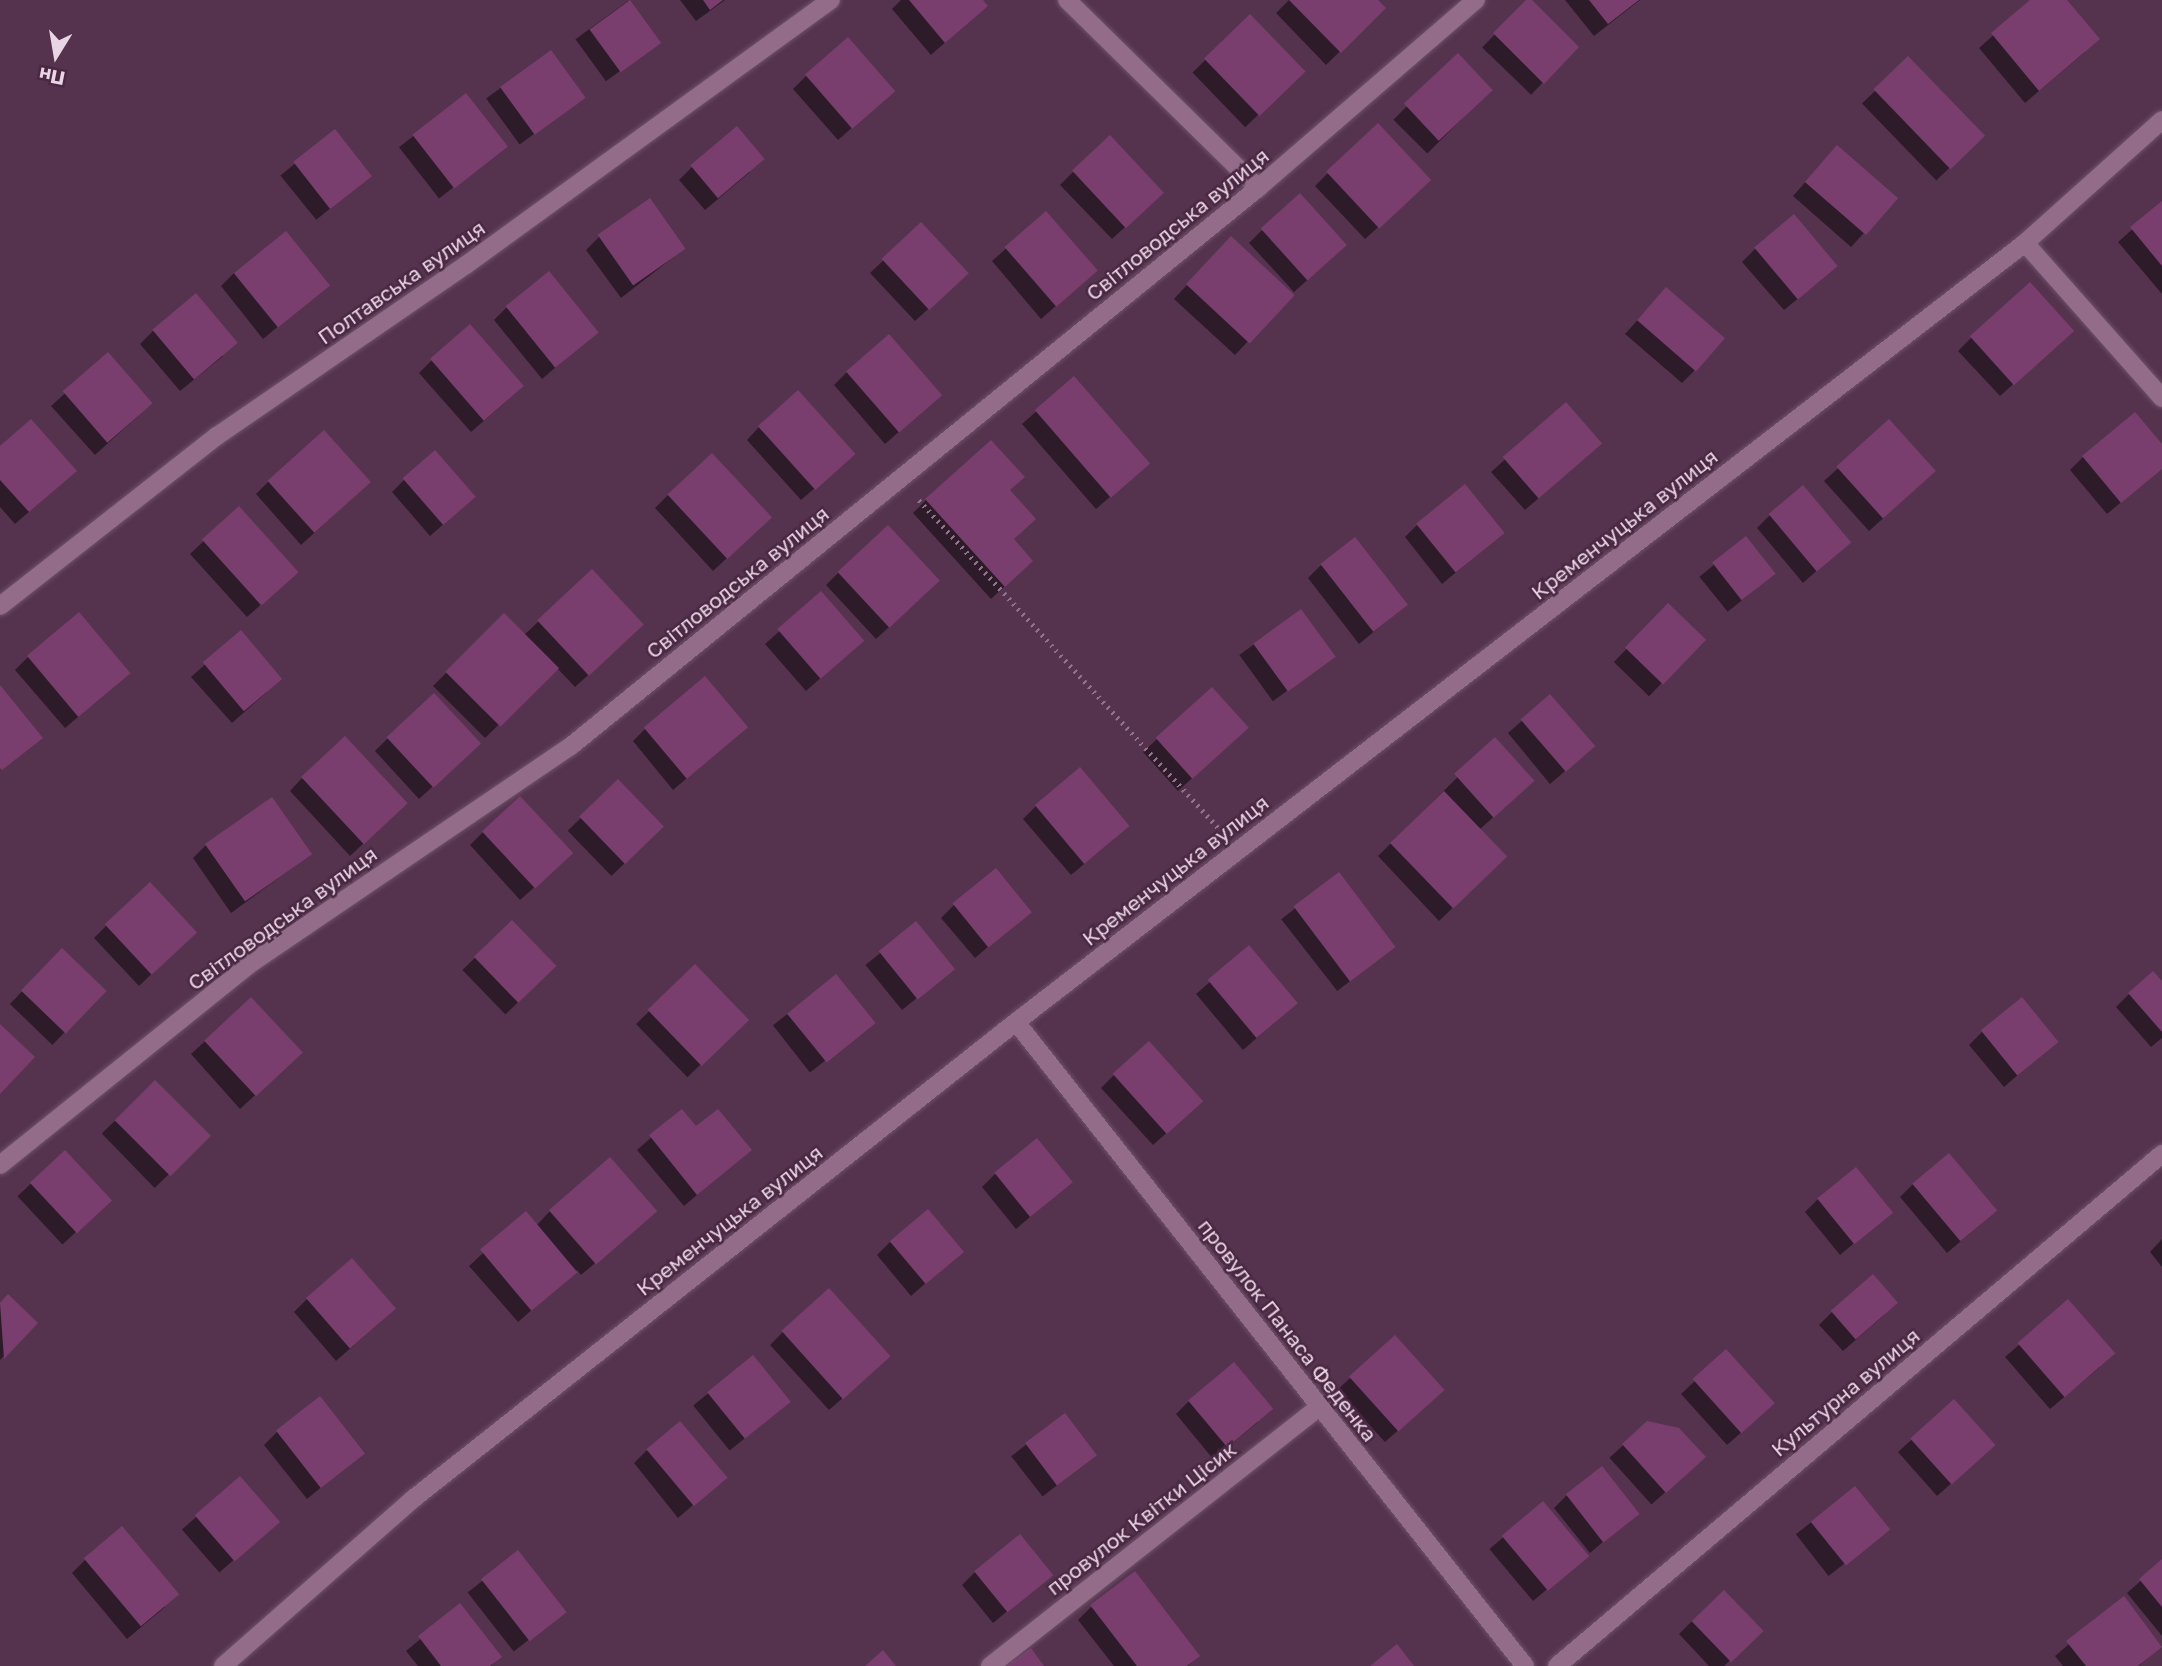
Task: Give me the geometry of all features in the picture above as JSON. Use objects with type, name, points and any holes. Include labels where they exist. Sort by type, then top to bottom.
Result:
[{"type":"street","name":"Полтавська вулиця","points":[[0,606],[217,436],[466,265],[831,0]]},
{"type":"street","points":[[1067,0],[1258,188]]},
{"type":"street","name":"Світловодська вулиця","points":[[0,1165],[250,964],[571,746],[1258,188],[1476,0]]},
{"type":"street","name":"Кременчуцька вулиця","points":[[223,1666],[413,1499],[1238,849],[2025,243],[2162,120]]},
{"type":"street","points":[[2025,243],[2162,398]]},
{"type":"street","name":"провулок Панаса Феденка","points":[[1016,1022],[1525,1666]]},
{"type":"street","name":"Культурна вулиця","points":[[1557,1666],[2162,1154]]},
{"type":"street","name":"провулок Квітки Цісик","points":[[990,1666],[1320,1407]]},
{"type":"path","points":[[900,479],[1238,849]]},
{"type":"building","points":[[630,0],[661,43],[621,72],[590,29]]},
{"type":"building","points":[[703,0],[723,0],[710,10]]},
{"type":"building","points":[[909,0],[983,0],[988,6],[945,43]]},
{"type":"building","points":[[1289,0],[1378,0],[1386,8],[1341,53]]},
{"type":"building","points":[[1526,0],[1532,0],[1579,47],[1544,84],[1493,33]]},
{"type":"building","points":[[1589,0],[1639,0],[1608,24]]},
{"type":"building","points":[[2030,0],[2067,0],[2100,39],[2039,91],[1991,33]]},
{"type":"building","points":[[1250,14],[1306,72],[1260,116],[1204,58]]},
{"type":"building","points":[[848,37],[895,91],[852,129],[805,74]]},
{"type":"building","points":[[551,50],[586,98],[535,135],[500,87]]},
{"type":"building","points":[[1458,53],[1493,90],[1439,141],[1404,103]]},
{"type":"building","points":[[1908,56],[1985,136],[1951,169],[1873,89]]},
{"type":"building","points":[[466,93],[508,147],[454,188],[412,135]]},
{"type":"building","points":[[1378,123],[1431,180],[1379,228],[1326,171]]},
{"type":"building","points":[[737,126],[765,159],[718,198],[690,165]]},
{"type":"building","points":[[335,129],[372,176],[330,209],[293,162]]},
{"type":"building","points":[[1110,135],[1164,193],[1126,228],[1072,170]]},
{"type":"building","points":[[1837,145],[1898,198],[1866,235],[1805,182]]},
{"type":"building","points":[[1300,193],[1347,245],[1307,280],[1261,228]]},
{"type":"building","points":[[650,198],[686,249],[633,285],[598,235]]},
{"type":"building","points":[[2162,201],[2162,266],[2130,227]]},
{"type":"building","points":[[1046,211],[1098,271],[1056,307],[1004,247]]},
{"type":"building","points":[[1794,214],[1838,266],[1798,300],[1754,247]]},
{"type":"building","points":[[921,222],[969,273],[929,310],[882,259]]},
{"type":"building","points":[[286,231],[330,285],[278,328],[234,273]]},
{"type":"building","points":[[1231,236],[1295,295],[1250,344],[1186,284]]},
{"type":"building","points":[[549,271],[599,332],[555,368],[505,306]]},
{"type":"building","points":[[2030,282],[2074,331],[2014,385],[1970,336]]},
{"type":"building","points":[[1666,287],[1725,338],[1696,371],[1637,320]]},
{"type":"building","points":[[196,293],[238,343],[194,379],[152,330]]},
{"type":"building","points":[[470,324],[524,386],[484,421],[430,359]]},
{"type":"building","points":[[889,334],[942,395],[899,433],[846,371]]},
{"type":"building","points":[[108,352],[153,403],[107,443],[63,391]]},
{"type":"building","points":[[1074,376],[1150,464],[1111,498],[1035,410]]},
{"type":"building","points":[[798,390],[856,454],[815,490],[758,426]]},
{"type":"building","points":[[1566,402],[1602,444],[1539,499],[1503,457]]},
{"type":"building","points":[[2135,412],[2162,444],[2162,469],[2121,503],[2082,456]]},
{"type":"building","points":[[31,419],[77,471],[29,512],[0,480],[0,446]]},
{"type":"building","points":[[1889,419],[1936,471],[1883,519],[1836,467]]},
{"type":"building","points":[[324,430],[371,482],[314,533],[268,481]]},
{"type":"building","points":[[991,440],[1025,477],[1010,490],[1036,519],[1014,539],[1033,561],[1005,587],[925,499]]},
{"type":"building","points":[[435,450],[476,497],[443,525],[403,478]]},
{"type":"building","points":[[712,453],[772,517],[727,559],[667,495]]},
{"type":"building","points":[[1465,484],[1505,533],[1456,573],[1416,524]]},
{"type":"building","points":[[1803,485],[1851,542],[1817,571],[1769,514]]},
{"type":"building","points":[[239,506],[299,572],[261,606],[202,539]]},
{"type":"building","points":[[888,525],[940,581],[889,628],[838,572]]},
{"type":"building","points":[[1746,536],[1776,574],[1742,600],[1712,562]]},
{"type":"building","points":[[1355,537],[1408,605],[1373,632],[1320,564]]},
{"type":"building","points":[[592,569],[644,625],[589,676],[537,620]]},
{"type":"building","points":[[821,591],[864,641],[821,679],[777,629]]},
{"type":"building","points":[[1668,603],[1706,640],[1663,684],[1625,648]]},
{"type":"building","points":[[1301,609],[1336,657],[1288,691],[1253,644]]},
{"type":"building","points":[[79,612],[130,673],[78,717],[27,656]]},
{"type":"building","points":[[504,613],[559,668],[500,727],[445,672]]},
{"type":"building","points":[[241,630],[282,679],[244,711],[203,662]]},
{"type":"building","points":[[705,676],[748,727],[687,779],[644,727]]},
{"type":"building","points":[[0,685],[43,738],[2,770],[0,768]]},
{"type":"building","points":[[1212,687],[1249,728],[1192,779],[1156,738]]},
{"type":"building","points":[[434,693],[481,743],[434,788],[386,737]]},
{"type":"building","points":[[1550,694],[1595,746],[1566,772],[1521,720]]},
{"type":"building","points":[[345,736],[408,803],[364,844],[301,777]]},
{"type":"building","points":[[1495,737],[1534,781],[1494,818],[1454,774]]},
{"type":"building","points":[[1080,767],[1129,826],[1084,864],[1035,805]]},
{"type":"building","points":[[618,779],[664,826],[625,864],[579,817]]},
{"type":"building","points":[[1444,791],[1507,856],[1453,909],[1390,843]]},
{"type":"building","points":[[520,796],[573,853],[535,889],[482,831]]},
{"type":"building","points":[[272,797],[312,854],[245,901],[205,844]]},
{"type":"building","points":[[996,868],[1032,912],[988,948],[952,903]]},
{"type":"building","points":[[1339,872],[1396,947],[1350,981],[1293,906]]},
{"type":"building","points":[[150,882],[197,932],[152,975],[105,924]]},
{"type":"building","points":[[512,920],[556,966],[518,1003],[474,957]]},
{"type":"building","points":[[916,921],[955,969],[918,999],[879,951]]},
{"type":"building","points":[[1249,945],[1298,1003],[1256,1038],[1208,980]]},
{"type":"building","points":[[62,948],[107,991],[66,1034],[21,990]]},
{"type":"building","points":[[695,964],[749,1020],[702,1066],[648,1010]]},
{"type":"building","points":[[2153,971],[2162,981],[2162,1032],[2128,993]]},
{"type":"building","points":[[836,974],[876,1023],[827,1063],[787,1014]]},
{"type":"building","points":[[251,997],[303,1053],[256,1096],[204,1041]]},
{"type":"building","points":[[2022,997],[2059,1042],[2017,1075],[1981,1030]]},
{"type":"building","points":[[0,1024],[35,1057],[0,1094]]},
{"type":"building","points":[[1149,1041],[1203,1101],[1167,1134],[1113,1074]]},
{"type":"building","points":[[155,1080],[211,1136],[171,1176],[115,1120]]},
{"type":"building","points":[[682,1109],[696,1126],[718,1109],[752,1150],[697,1195],[649,1135]]},
{"type":"building","points":[[1037,1138],[1073,1182],[1030,1217],[994,1173]]},
{"type":"building","points":[[65,1150],[112,1200],[77,1233],[30,1183]]},
{"type":"building","points":[[1949,1153],[1997,1210],[1960,1241],[1912,1184]]},
{"type":"building","points":[[610,1157],[657,1211],[596,1264],[549,1210]]},
{"type":"building","points":[[1856,1167],[1893,1213],[1854,1244],[1817,1198]]},
{"type":"building","points":[[928,1209],[964,1252],[926,1284],[890,1241]]},
{"type":"building","points":[[526,1211],[577,1272],[531,1311],[480,1250]]},
{"type":"building","points":[[352,1258],[396,1309],[350,1349],[306,1298]]},
{"type":"building","points":[[1873,1274],[1898,1303],[1856,1339],[1831,1311]]},
{"type":"building","points":[[829,1288],[891,1356],[843,1399],[781,1331]]},
{"type":"building","points":[[8,1294],[38,1323],[4,1359],[0,1303]]},
{"type":"building","points":[[2068,1299],[2115,1353],[2065,1397],[2017,1343]]},
{"type":"building","points":[[1395,1335],[1445,1390],[1398,1431],[1349,1376]]},
{"type":"building","points":[[1726,1349],[1775,1403],[1741,1433],[1693,1379]]},
{"type":"building","points":[[753,1355],[791,1402],[745,1439],[707,1392]]},
{"type":"building","points":[[1234,1362],[1273,1409],[1227,1447],[1188,1401]]},
{"type":"building","points":[[320,1396],[365,1454],[321,1488],[276,1430]]},
{"type":"building","points":[[1954,1399],[1995,1445],[1952,1485],[1910,1438]]},
{"type":"building","points":[[1065,1413],[1097,1455],[1057,1485],[1025,1443]]},
{"type":"building","points":[[680,1421],[728,1478],[694,1506],[646,1449]]},
{"type":"building","points":[[1647,1421],[1679,1428],[1706,1457],[1666,1493],[1622,1444]]},
{"type":"building","points":[[1602,1466],[1640,1514],[1603,1542],[1566,1494]]},
{"type":"building","points":[[240,1476],[280,1522],[235,1561],[195,1515]]},
{"type":"building","points":[[1855,1486],[1890,1530],[1846,1565],[1811,1522]]},
{"type":"building","points":[[1543,1501],[1589,1556],[1548,1591],[1502,1536]]},
{"type":"building","points":[[122,1526],[179,1594],[141,1626],[84,1558]]},
{"type":"building","points":[[1020,1534],[1053,1575],[1008,1612],[974,1571]]},
{"type":"building","points":[[518,1550],[567,1612],[530,1641],[481,1579]]},
{"type":"building","points":[[2162,1559],[2162,1607],[2139,1579]]},
{"type":"building","points":[[1135,1571],[1200,1656],[1187,1666],[1137,1666],[1090,1605]]},
{"type":"building","points":[[1724,1590],[1764,1631],[1731,1662],[1692,1621]]},
{"type":"building","points":[[2124,1596],[2162,1647],[2138,1666],[2086,1666],[2066,1641]]},
{"type":"building","points":[[460,1603],[502,1657],[490,1666],[441,1666],[418,1636]]},
{"type":"building","points":[[1397,1644],[1414,1666],[1370,1666]]},
{"type":"building","points":[[1031,1648],[1044,1666],[1006,1666]]},
{"type":"building","points":[[883,1650],[896,1666],[865,1666]]}]
